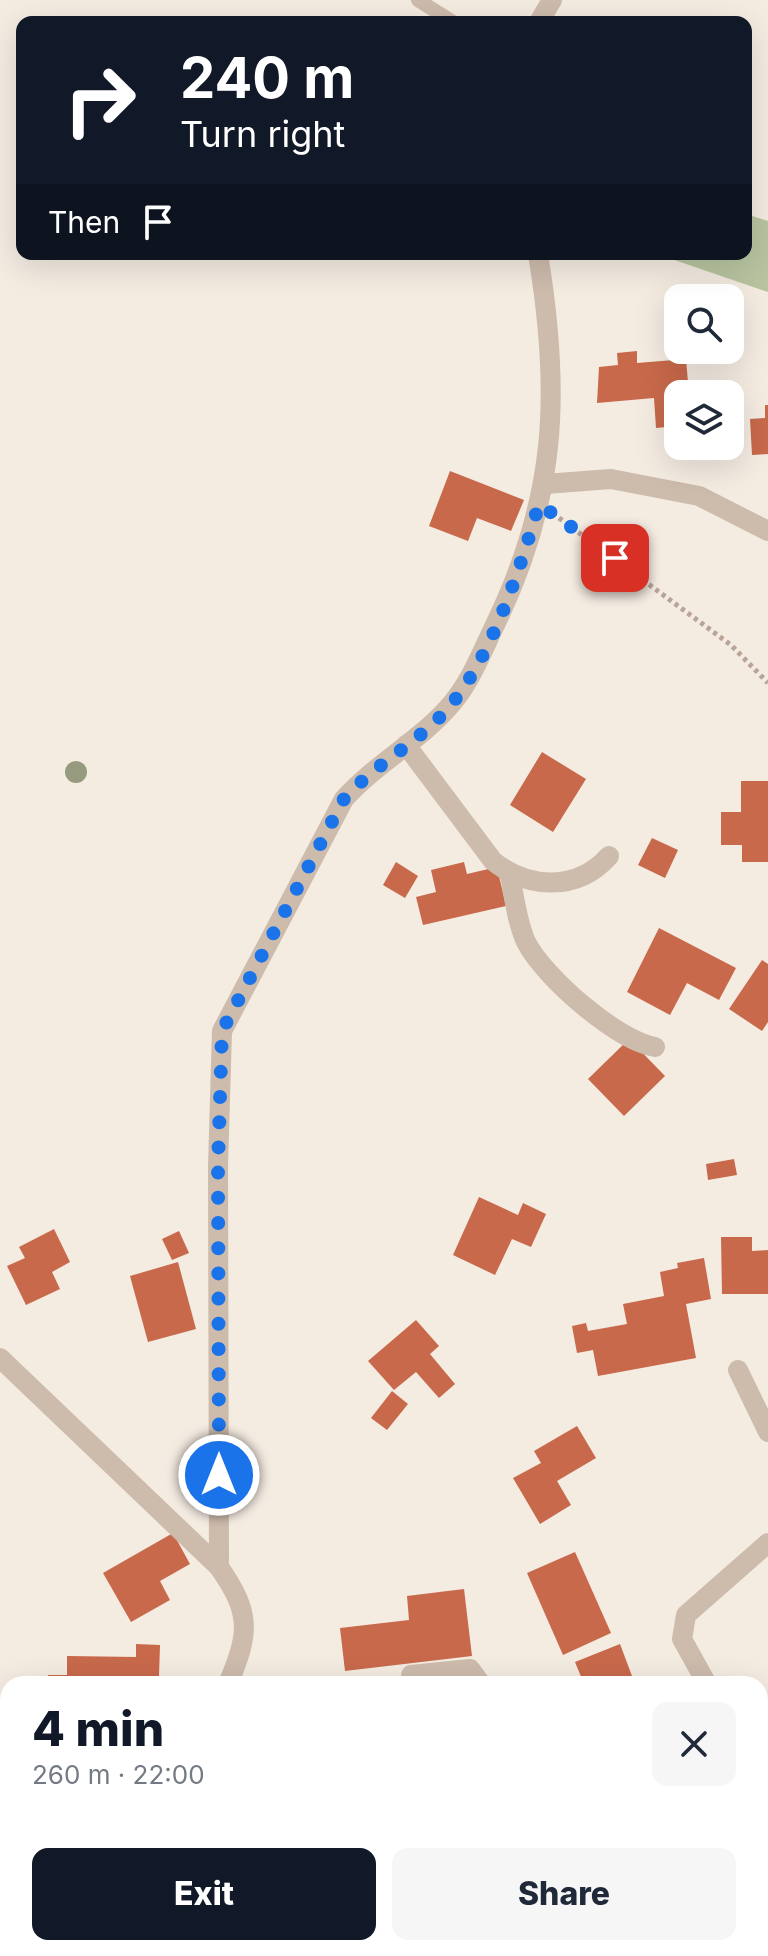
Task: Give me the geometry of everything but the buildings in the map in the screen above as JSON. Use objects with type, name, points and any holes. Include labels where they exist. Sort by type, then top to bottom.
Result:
[{"type":"street","points":[[219,1567],[218,1166],[222,1031],[344,799],[367,774],[406,745],[453,702],[472,672],[505,606],[545,484],[554,391],[539,260]]},
{"type":"street","points":[[545,484],[611,479],[699,496],[768,531]]},
{"type":"street","points":[[406,745],[493,861],[510,875],[545,884],[567,880],[585,876],[609,856]]},
{"type":"street","points":[[510,875],[525,939],[538,961],[623,1035],[655,1047]]},
{"type":"street","points":[[0,1358],[219,1567],[237,1593],[246,1619],[230,1676]]},
{"type":"street","points":[[738,1370],[768,1432]]},
{"type":"street","points":[[703,1676],[682,1639],[686,1615],[768,1543]]},
{"type":"street","points":[[411,1675],[470,1669],[475,1676]]},
{"type":"lane","points":[[418,0],[443,16]]},
{"type":"path","points":[[539,504],[731,645],[768,683]]},
{"type":"green space","points":[[752,216],[768,221],[768,292],[675,260],[752,260]]},
{"type":"route","points":[[219,1475],[218,1166],[222,1031],[344,799],[367,774],[414,740],[453,702],[472,672],[505,606],[539,504],[615,558]]}]
